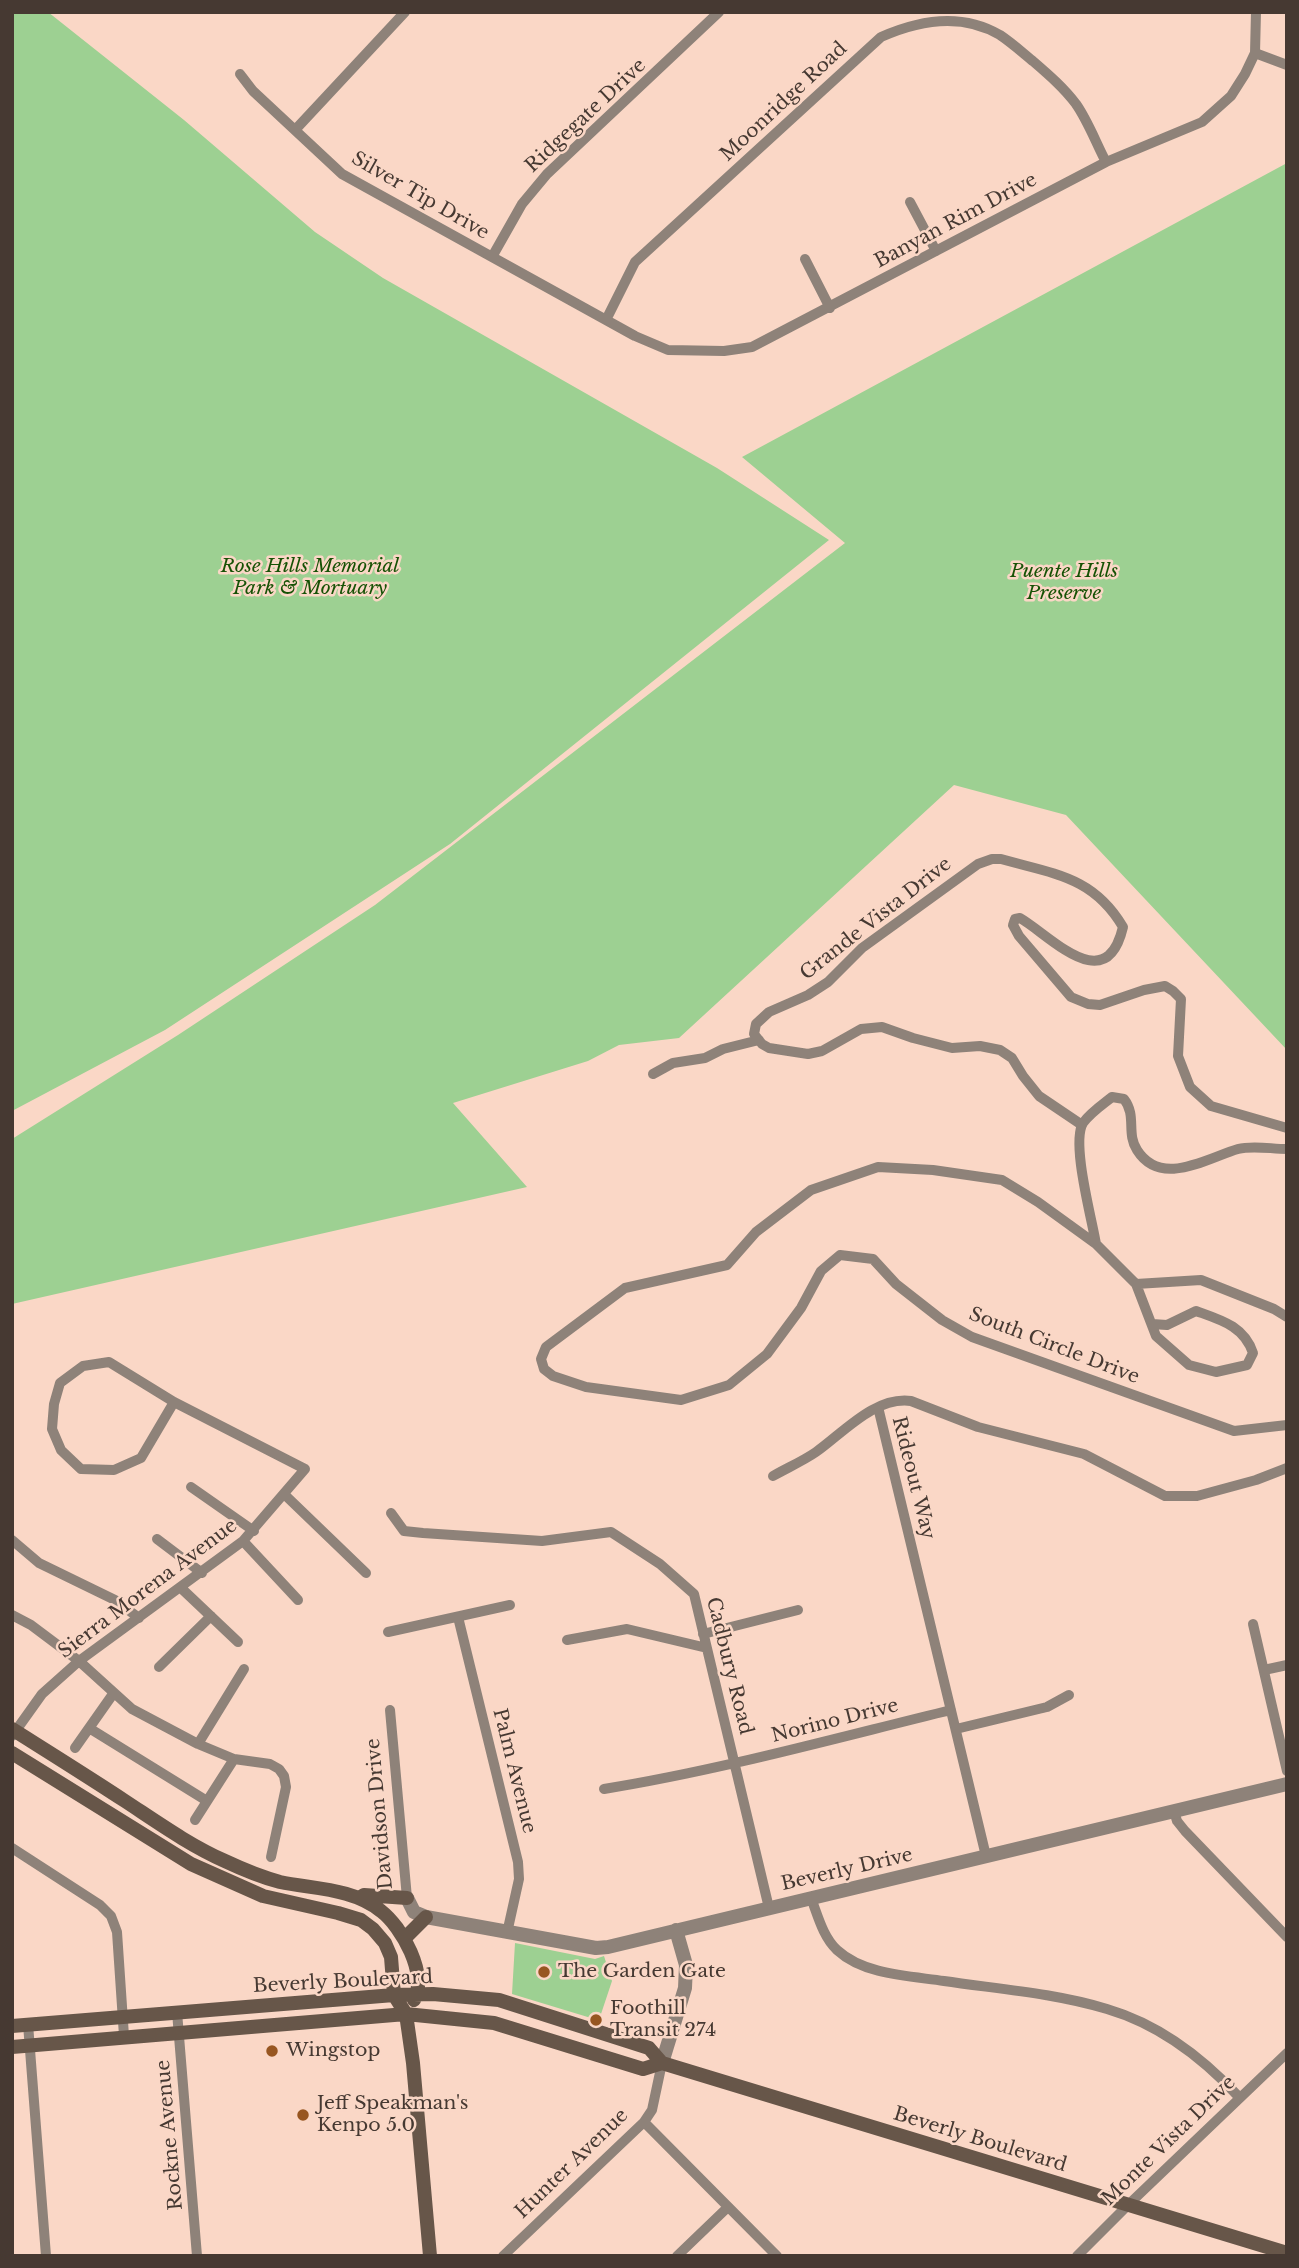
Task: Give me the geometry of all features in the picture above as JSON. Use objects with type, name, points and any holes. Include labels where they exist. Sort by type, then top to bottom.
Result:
[{"type":"main road","points":[[13,1732],[66,1762],[181,1838],[223,1860],[279,1882],[359,1898],[378,1909],[392,1921],[411,1951],[417,1994],[406,2014]]},
{"type":"main road","points":[[12,1753],[191,1864],[247,1890],[274,1899],[361,1920],[385,1943],[391,1957],[394,1995],[406,2014],[413,2063],[430,2256]]},
{"type":"main road","points":[[274,1899],[279,1882]]},
{"type":"main road","points":[[359,1898],[364,1895],[407,1898]]},
{"type":"main road","points":[[405,1938],[420,1914]]},
{"type":"main road","name":"Beverly Boulevard","points":[[12,2026],[394,1995],[463,1996],[499,2000],[649,2048],[662,2063],[1287,2253]]},
{"type":"main road","name":"Beverly Boulevard","points":[[12,2047],[406,2014],[494,2023],[643,2069],[662,2063]]},
{"type":"street","points":[[295,130],[405,12]]},
{"type":"street","name":"Ridgegate Drive","points":[[492,257],[522,204],[547,174],[719,12]]},
{"type":"street","name":"Banyan Rim Drive","points":[[606,320],[635,336],[668,349],[724,351],[752,347],[1106,162],[1202,122],[1230,96],[1245,74],[1255,53],[1256,12]]},
{"type":"street","name":"Moonridge Road","points":[[606,320],[635,262],[881,37],[901,28],[921,22],[948,21],[981,27],[1000,35],[1060,85],[1077,106],[1106,162]]},
{"type":"street","points":[[1255,53],[1287,65]]},
{"type":"street","name":"Silver Tip Drive","points":[[240,74],[253,91],[342,174],[606,320]]},
{"type":"street","points":[[910,201],[936,251]]},
{"type":"street","points":[[805,259],[830,308]]},
{"type":"street","name":"Grande Vista Drive","points":[[759,1040],[754,1034],[756,1024],[769,1012],[808,995],[828,982],[862,948],[978,864],[1001,859],[1073,879],[1110,906],[1123,928],[1119,944],[1107,957],[1097,960],[1084,959],[1067,953],[1029,923],[1020,918],[1016,919],[1013,925],[1019,936],[1072,997],[1088,1004],[1100,1005],[1165,986],[1181,999],[1178,1055],[1190,1087],[1211,1106],[1287,1128]]},
{"type":"street","points":[[653,1074],[673,1063],[705,1058],[723,1049],[759,1040],[769,1048],[808,1054],[822,1051],[861,1029],[882,1027],[952,1048],[979,1046],[1000,1050],[1012,1058],[1039,1096],[1082,1125]]},
{"type":"street","points":[[1152,1324],[1167,1325],[1196,1311],[1232,1324],[1249,1341],[1253,1353],[1247,1365],[1216,1372],[1189,1365],[1156,1336],[1136,1284],[1096,1244],[1081,1164],[1079,1143],[1082,1125],[1096,1109],[1112,1097],[1124,1099],[1130,1107],[1132,1137],[1138,1151],[1164,1169],[1178,1169],[1239,1149],[1287,1149]]},
{"type":"street","name":"South Circle Drive","points":[[1096,1244],[1002,1180],[933,1170],[878,1167],[811,1190],[756,1232],[727,1265],[625,1288],[546,1346],[541,1359],[544,1369],[553,1376],[586,1387],[681,1400],[729,1385],[767,1354],[802,1308],[821,1271],[840,1255],[873,1259],[896,1284],[942,1320],[972,1337],[1234,1431],[1287,1425]]},
{"type":"street","points":[[1136,1284],[1201,1280],[1274,1309],[1287,1317]]},
{"type":"street","points":[[109,1362],[174,1402],[141,1458],[114,1470],[81,1469],[61,1450],[52,1429],[54,1404],[60,1383],[83,1366],[109,1362]]},
{"type":"street","name":"Rideout Way","points":[[986,1856],[878,1407],[894,1401],[911,1401],[978,1427],[1084,1454],[1164,1496],[1197,1496],[1256,1480],[1287,1468]]},
{"type":"street","name":"Sierra Morena Avenue","points":[[13,1732],[42,1694],[79,1661],[243,1541],[285,1495],[304,1469],[174,1402]]},
{"type":"street","points":[[773,1476],[813,1454],[878,1407]]},
{"type":"street","points":[[191,1487],[254,1531]]},
{"type":"street","points":[[285,1495],[366,1573]]},
{"type":"street","name":"Cadbury Road","points":[[391,1513],[404,1531],[414,1532],[542,1541],[611,1532],[660,1564],[694,1594],[769,1908]]},
{"type":"street","points":[[157,1539],[202,1573]]},
{"type":"street","points":[[12,1540],[39,1563],[115,1600],[139,1618]]},
{"type":"street","points":[[243,1541],[298,1600]]},
{"type":"street","points":[[181,1588],[238,1642]]},
{"type":"street","points":[[388,1632],[510,1605]]},
{"type":"street","points":[[703,1633],[798,1610]]},
{"type":"street","points":[[12,1615],[32,1625],[148,1719],[234,1759],[270,1764],[279,1769],[284,1776],[286,1787],[271,1857]]},
{"type":"street","points":[[159,1667],[211,1616]]},
{"type":"street","name":"Palm Avenue","points":[[458,1617],[518,1862],[519,1879],[507,1933]]},
{"type":"street","points":[[1253,1624],[1287,1771]]},
{"type":"street","points":[[567,1640],[627,1629],[707,1648]]},
{"type":"street","points":[[1264,1670],[1287,1665]]},
{"type":"street","points":[[198,1744],[244,1669]]},
{"type":"street","points":[[75,1748],[113,1693]]},
{"type":"street","points":[[956,1729],[1047,1707],[1069,1695]]},
{"type":"street","name":"Davidson Drive","points":[[390,1710],[407,1898],[420,1914]]},
{"type":"street","name":"Norino Drive","points":[[604,1788],[659,1780],[951,1710]]},
{"type":"street","points":[[89,1728],[207,1801]]},
{"type":"street","points":[[195,1820],[234,1759]]},
{"type":"street","name":"Beverly Drive","points":[[420,1914],[507,1933],[596,1948],[1287,1784]]},
{"type":"street","points":[[1174,1811],[1177,1821],[1185,1831],[1287,1937]]},
{"type":"street","points":[[12,1848],[100,1905],[111,1916],[117,1932],[124,2036]]},
{"type":"street","points":[[811,1898],[825,1933],[836,1950],[862,1966],[910,1976],[1059,1998],[1108,2009],[1144,2024],[1188,2049],[1239,2097]]},
{"type":"street","name":"Hunter Avenue","points":[[503,2256],[644,2122],[652,2110],[662,2063],[685,1988],[687,1965],[677,1930]]},
{"type":"street","name":"Rockne Avenue","points":[[177,2012],[197,2256]]},
{"type":"street","points":[[28,2024],[46,2256]]},
{"type":"street","name":"Monte Vista Drive","points":[[1077,2256],[1287,2053]]},
{"type":"street","points":[[644,2122],[777,2256]]},
{"type":"street","points":[[677,2256],[728,2207]]},
{"type":"green space","name":"Rose Hills Memorial Park & Mortuary","points":[[12,12],[48,12],[184,120],[315,232],[383,278],[717,468],[829,540],[450,844],[165,1030],[12,1111]]},
{"type":"green space","name":"Puente Hills Preserve","points":[[1287,163],[1287,1050],[1066,815],[954,785],[679,1038],[619,1045],[588,1061],[453,1103],[527,1187],[12,1304],[12,1139],[178,1035],[375,905],[845,543],[742,457]]},
{"type":"green space","points":[[515,1943],[595,1959],[604,1956],[612,1981],[600,2017],[593,2014],[591,2018],[512,1994]]},
{"type":"place","name":"The Garden Gate","points":[[544,1972]]},
{"type":"place","name":"Foothill Transit 274","points":[[596,2020]]},
{"type":"place","name":"Wingstop","points":[[272,2051]]},
{"type":"place","name":"Jeff Speakman's Kenpo 5.0","points":[[303,2115]]}]
